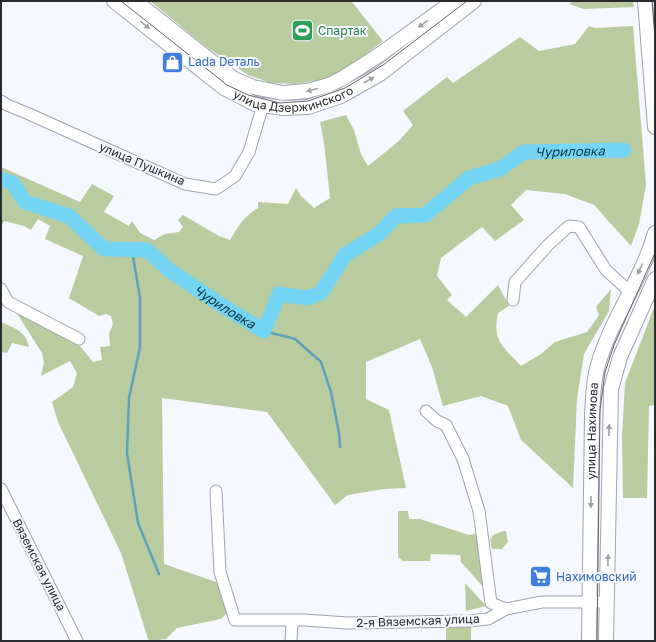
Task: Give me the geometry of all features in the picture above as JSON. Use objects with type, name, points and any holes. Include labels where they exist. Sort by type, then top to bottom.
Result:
[{"type":"main road","name":"улица Дзержинского","points":[[114,1],[224,88],[255,104],[283,108],[308,107],[341,96],[380,74],[474,1]]},
{"type":"main road","name":"улица Дзержинского","points":[[135,1],[234,79],[253,87],[282,93],[307,91],[329,85],[343,78],[379,56],[454,1]]},
{"type":"main road","points":[[645,1],[655,127]]},
{"type":"main road","name":"улица Нахимова","points":[[589,641],[593,388],[597,366],[603,349],[649,251],[655,233]]},
{"type":"main road","name":"улица Нахимова","points":[[606,641],[611,389],[620,357],[655,279]]},
{"type":"street","name":"улица Пушкина","points":[[1,101],[185,184],[216,189],[235,176],[249,152],[263,105]]},
{"type":"street","points":[[513,300],[515,282],[548,245],[569,226],[579,227],[606,270],[630,292]]},
{"type":"street","points":[[1,289],[8,302],[79,339]]},
{"type":"street","points":[[426,411],[437,422],[446,425],[463,459],[479,511],[491,603],[506,609]]},
{"type":"street","name":"Вяземская улица","points":[[1,489],[77,641]]},
{"type":"street","name":"2-я Вяземская улица","points":[[216,491],[220,572],[235,620],[292,620],[347,623],[469,621],[488,619],[506,609],[542,602],[607,602]]},
{"type":"street","points":[[291,641],[292,620]]},
{"type":"green space","name":"Спартак","points":[[150,1],[353,1],[352,2],[383,41],[349,68],[323,79],[297,84],[271,83],[248,75],[205,46]]},
{"type":"green space","points":[[573,1],[633,1],[634,7],[584,9],[569,4]]},
{"type":"green space","points":[[589,26],[595,28],[633,26],[646,185],[639,224],[631,246],[594,205],[565,194],[526,190],[511,205],[524,220],[495,241],[482,227],[441,258],[437,276],[452,295],[447,300],[466,317],[498,285],[509,306],[498,313],[498,337],[500,343],[521,366],[541,354],[555,342],[587,332],[599,315],[596,307],[611,289],[609,311],[584,354],[577,399],[573,488],[521,440],[508,406],[481,396],[443,406],[432,367],[420,339],[366,362],[366,399],[389,410],[406,488],[384,489],[348,495],[335,505],[267,412],[162,398],[164,564],[219,583],[228,612],[221,619],[177,628],[166,639],[150,641],[148,639],[121,553],[58,422],[52,402],[73,387],[77,373],[70,361],[41,376],[44,362],[42,353],[18,315],[19,313],[79,345],[93,362],[102,360],[100,347],[110,346],[109,334],[113,324],[111,316],[106,314],[99,316],[69,298],[83,256],[45,239],[50,226],[38,219],[31,230],[24,226],[4,221],[1,226],[1,167],[80,202],[92,184],[114,196],[104,212],[129,226],[132,221],[140,233],[154,240],[165,234],[179,232],[183,227],[178,220],[183,215],[219,236],[230,240],[245,218],[258,208],[258,202],[288,204],[296,188],[301,196],[314,208],[330,198],[324,143],[320,122],[346,115],[354,130],[361,154],[368,166],[399,141],[413,125],[403,111],[447,77],[453,83],[520,37],[539,51],[575,44]]},
{"type":"green space","points":[[655,305],[655,405],[649,406],[647,498],[623,498],[622,437],[625,383]]},
{"type":"green space","points":[[1,322],[19,331],[25,337],[29,347],[12,343],[7,353],[1,352]]},
{"type":"green space","points":[[398,511],[408,511],[409,519],[420,519],[469,535],[479,533],[484,588],[461,562],[460,555],[431,554],[430,561],[403,561],[398,557]]},
{"type":"green space","points":[[506,531],[508,542],[502,549],[492,549],[490,540],[493,535]]},
{"type":"green space","points":[[465,583],[486,606],[466,611]]},
{"type":"green space","points":[[471,626],[471,641],[446,641],[446,628]]},
{"type":"waterway","name":"Чуриловка","points":[[1,179],[13,183],[25,202],[69,216],[104,249],[147,250],[169,270],[221,305],[264,331],[279,294],[307,298],[321,293],[345,255],[379,234],[396,216],[425,215],[469,178],[500,169],[524,152],[624,150]]},
{"type":"waterway","points":[[132,250],[140,298],[140,347],[129,398],[127,453],[138,523],[159,574]]},
{"type":"waterway","points":[[264,331],[295,339],[321,362],[331,392],[339,433],[340,447]]},
{"type":"tram line","points":[[121,1],[227,85],[248,95],[280,103],[308,101],[345,88],[383,65],[467,1]]},
{"type":"tram line","points":[[652,1],[655,38]]},
{"type":"tram line","points":[[597,641],[600,410],[605,372],[614,345],[655,253]]},
{"type":"place","name":"Спартак","points":[[302,31]]},
{"type":"place","name":"Lada Dеталь","points":[[172,62]]},
{"type":"place","name":"Нахимовский","points":[[541,577]]}]
